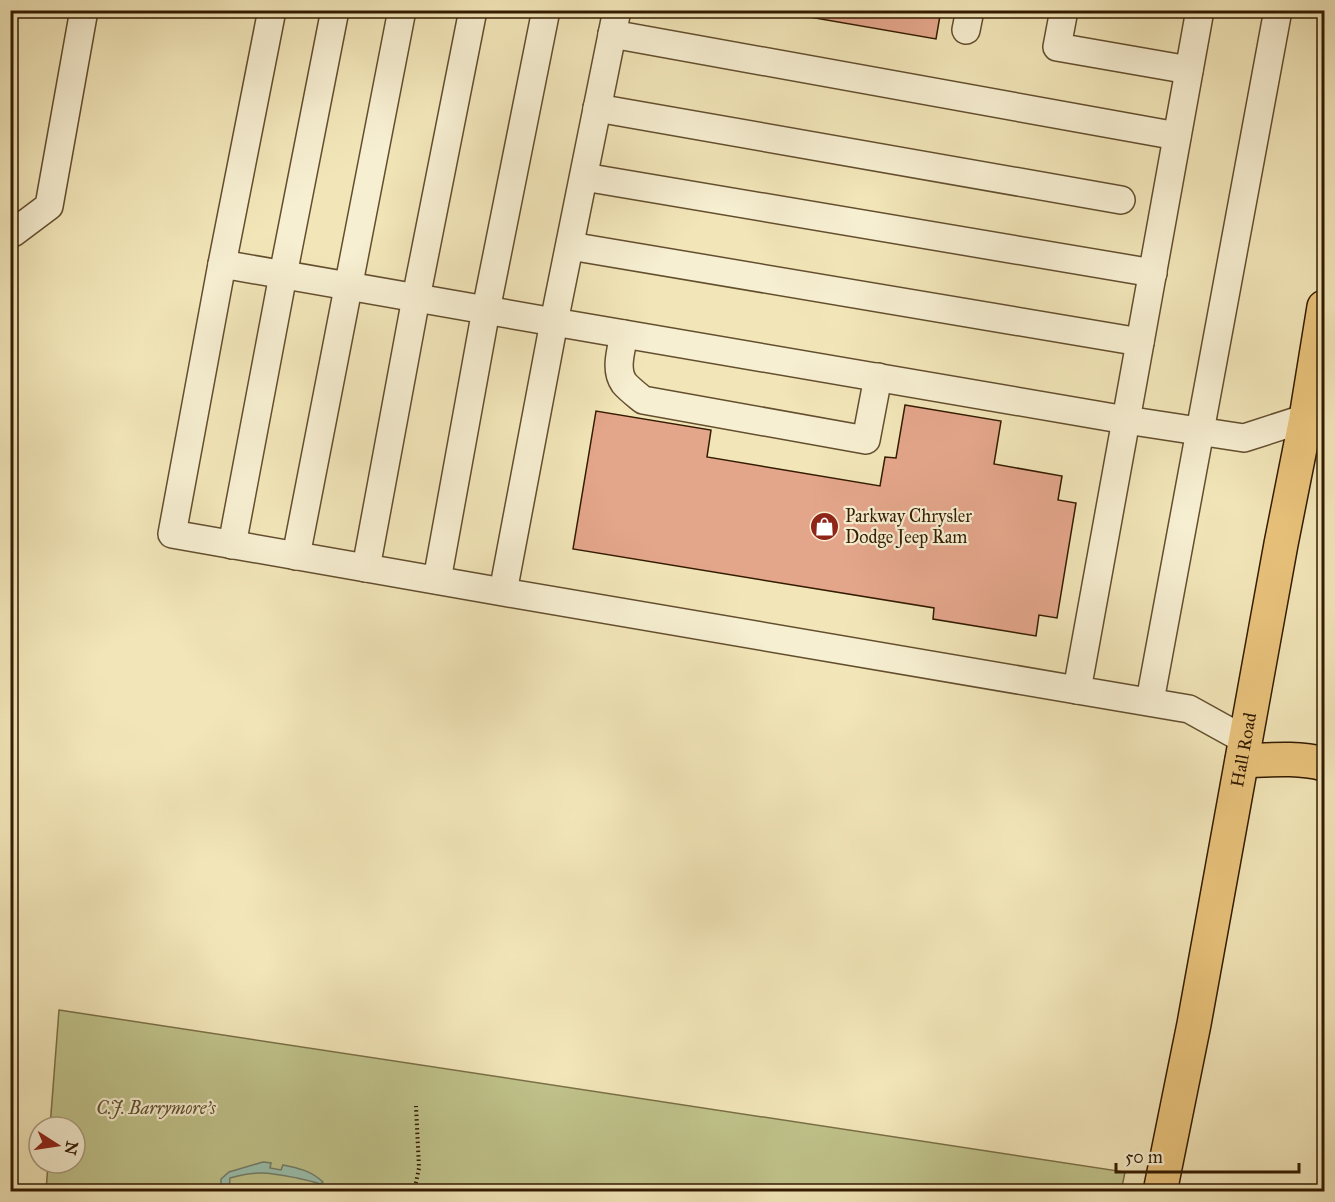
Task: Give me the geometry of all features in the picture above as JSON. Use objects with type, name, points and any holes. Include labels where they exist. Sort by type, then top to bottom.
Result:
[{"type":"highway","name":"Hall Road","points":[[1160,1191],[1194,1024],[1324,307]]},
{"type":"highway","points":[[1305,418],[1324,445]]},
{"type":"highway","points":[[1244,751],[1324,764]]},
{"type":"lane","points":[[10,233],[49,206],[84,10]]},
{"type":"lane","points":[[272,10],[172,534],[1150,701],[1189,709],[1244,751]]},
{"type":"lane","points":[[232,545],[334,10]]},
{"type":"lane","points":[[296,556],[402,10]]},
{"type":"lane","points":[[366,568],[473,10]]},
{"type":"lane","points":[[437,580],[486,310],[546,10]]},
{"type":"lane","points":[[1064,10],[1057,47],[1189,70]]},
{"type":"lane","points":[[1077,690],[1200,10]]},
{"type":"lane","points":[[1150,701],[1278,10]]},
{"type":"lane","points":[[503,592],[614,22],[1177,136]]},
{"type":"lane","points":[[597,108],[1121,201]]},
{"type":"lane","points":[[584,177],[1153,273]]},
{"type":"lane","points":[[570,246],[1140,342]]},
{"type":"lane","points":[[222,264],[1199,432],[1244,438],[1305,418]]},
{"type":"lane","points":[[624,333],[619,365],[621,376],[624,384],[643,400],[866,440],[878,377]]},
{"type":"path","points":[[414,1191],[419,1168],[416,1106]]},
{"type":"green space","name":"C.J. Barrymore's","points":[[59,1010],[1125,1172],[1121,1192],[46,1192],[47,1175],[87,1175],[87,1115],[51,1115]]},
{"type":"shaded area","points":[[263,1162],[271,1163],[270,1168],[281,1170],[283,1165],[304,1170],[323,1182],[320,1184],[279,1175],[256,1173],[230,1178],[229,1191],[221,1191],[221,1179],[229,1172]]},
{"type":"building","points":[[10,10],[15,10],[10,32]]},
{"type":"building","points":[[769,10],[941,10],[936,39]]},
{"type":"building","name":"Parkway Chrysler Dodge Jeep Ram","points":[[905,405],[1001,421],[994,464],[1062,476],[1058,500],[1076,503],[1057,618],[1039,615],[1036,636],[933,619],[934,608],[573,549],[596,411],[711,430],[707,457],[880,486],[885,457],[896,458]]},
{"type":"building","points":[[853,1189],[865,1191],[877,1189],[880,1192],[853,1192]]},
{"type":"place","name":"Parkway Chrysler Dodge Jeep Ram","points":[[824,526]]}]
